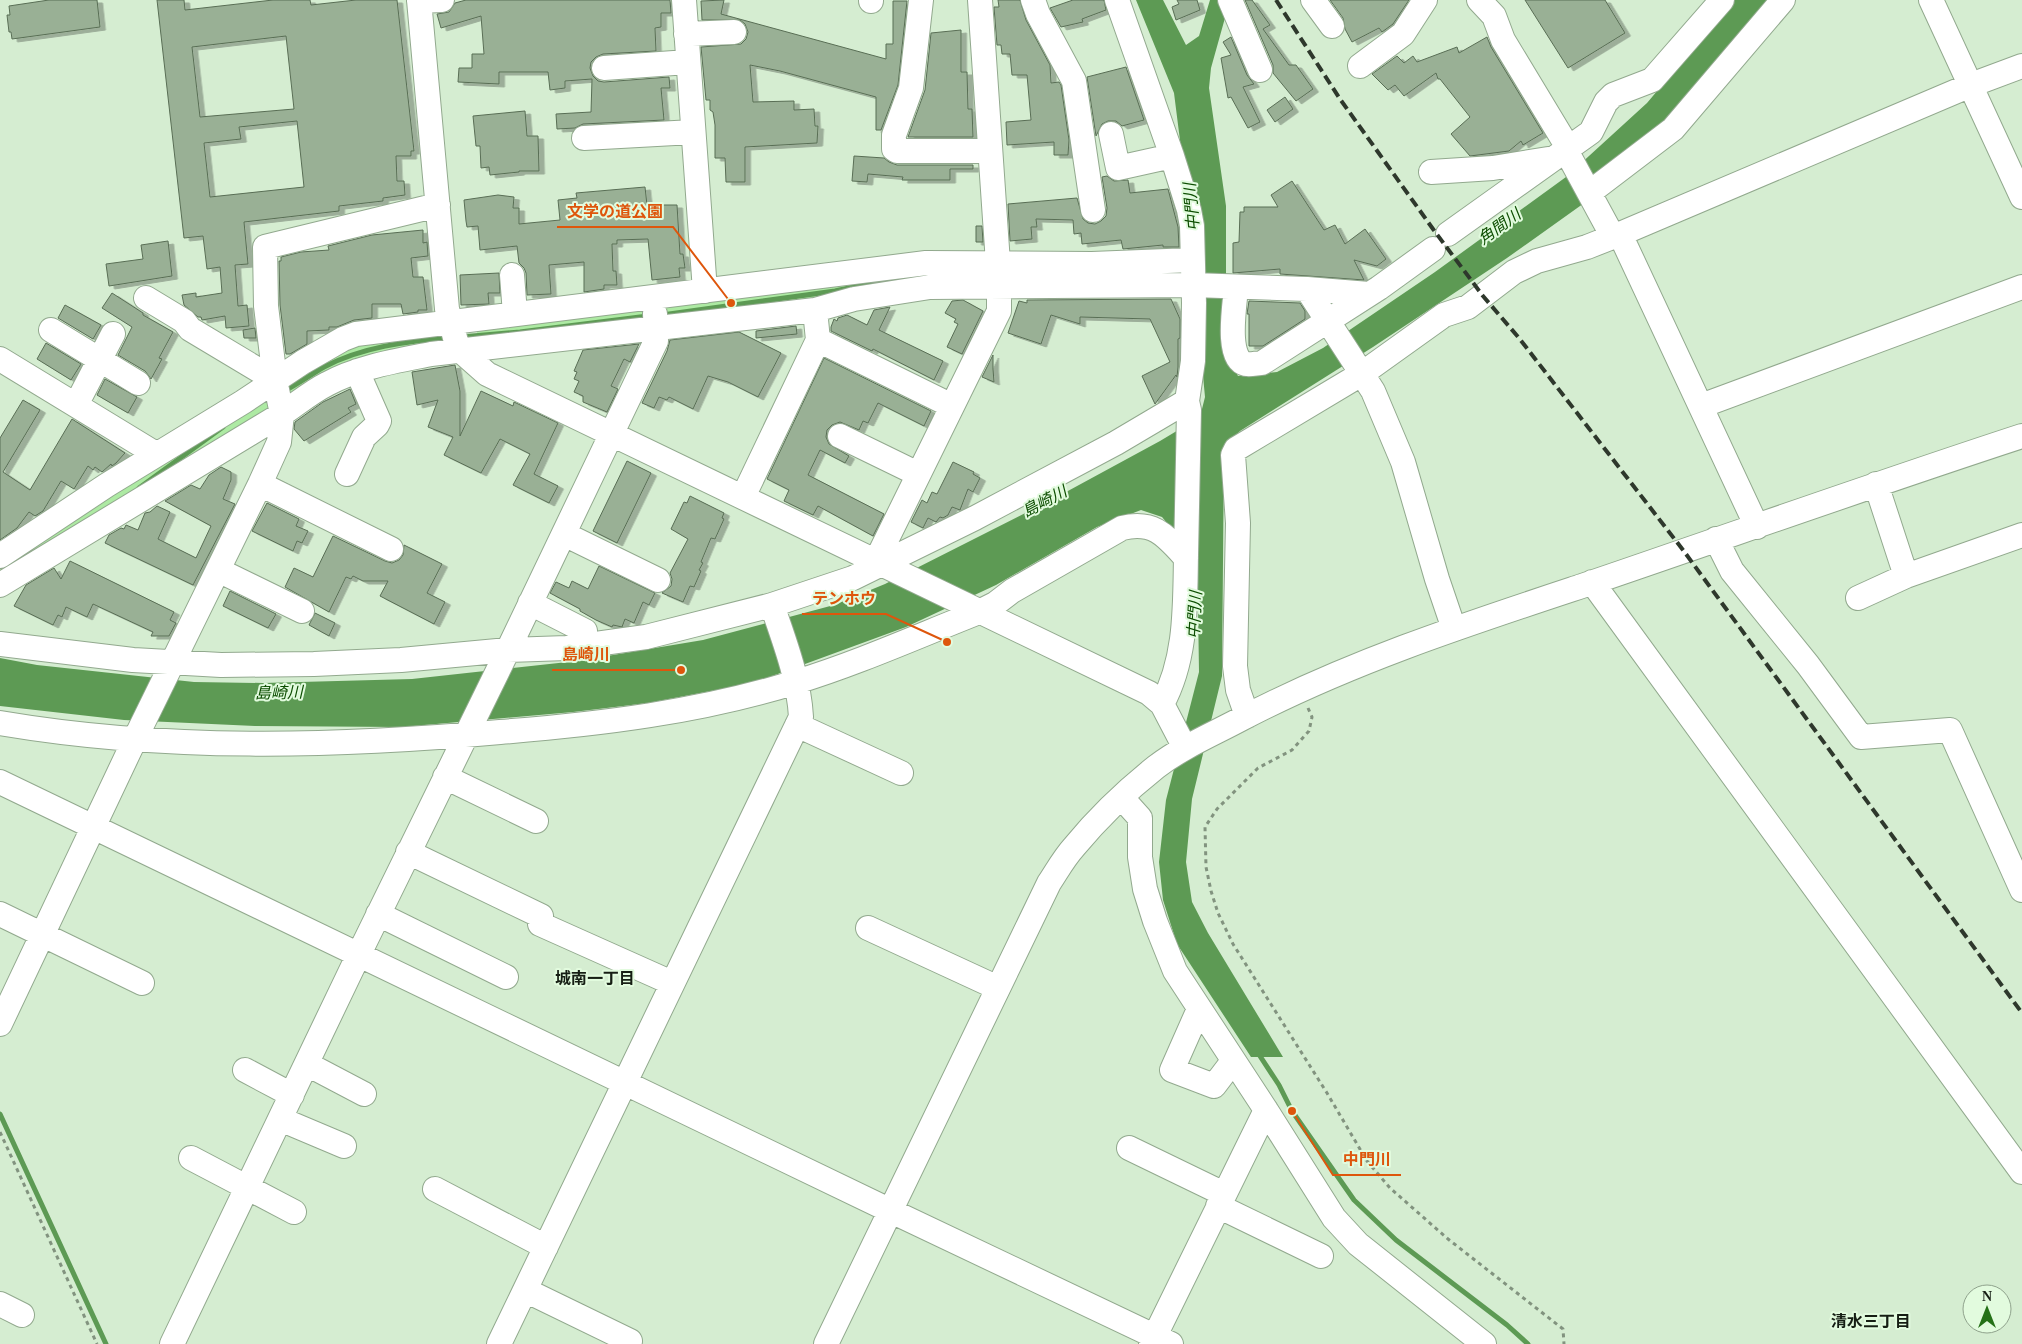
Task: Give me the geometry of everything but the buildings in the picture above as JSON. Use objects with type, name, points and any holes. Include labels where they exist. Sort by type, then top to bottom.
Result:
[{"type":"street","points":[[426,0],[438,205],[447,309],[455,337],[486,374],[1149,693],[1162,704],[1185,748]]},
{"type":"street","points":[[684,0],[705,291]]},
{"type":"street","points":[[921,0],[909,95],[894,135],[894,149],[897,151],[990,151]]},
{"type":"street","points":[[885,565],[918,474],[999,311],[999,275],[980,0]]},
{"type":"street","points":[[1033,0],[1038,14],[1074,81],[1093,210]]},
{"type":"street","points":[[1117,0],[1189,210],[1192,226],[1192,260],[1196,286],[1193,361],[1188,406],[1186,616],[1170,689],[1162,704]]},
{"type":"street","points":[[1230,0],[1260,70]]},
{"type":"street","points":[[1313,0],[1332,26]]},
{"type":"street","points":[[1360,66],[1403,34],[1426,0]]},
{"type":"street","points":[[1479,0],[1494,16],[1503,40],[1563,154],[1616,236],[1701,406],[1757,527]]},
{"type":"street","points":[[1234,287],[1234,351],[1240,361],[1247,364],[1262,363],[1329,323],[1591,132],[1606,102],[1613,95],[1652,80],[1722,0]]},
{"type":"street","points":[[1588,191],[1673,129],[1783,0]]},
{"type":"street","points":[[1931,0],[2022,197]]},
{"type":"street","points":[[686,34],[734,32]]},
{"type":"street","points":[[604,68],[688,62]]},
{"type":"street","points":[[1247,716],[1238,690],[1235,666],[1238,523],[1233,455],[1236,449],[1362,372],[1444,315],[1468,307],[1514,272],[1537,261],[1587,247],[1616,236],[1971,85],[2022,66]]},
{"type":"street","points":[[584,138],[693,132]]},
{"type":"street","points":[[1111,134],[1118,168],[1172,156]]},
{"type":"street","points":[[1431,172],[1493,168],[1563,154]]},
{"type":"street","points":[[0,1024],[279,442],[281,411],[275,382],[266,306],[265,247],[438,205]]},
{"type":"street","points":[[0,556],[156,454],[244,402],[343,339],[356,334],[455,337],[656,328],[815,310],[854,299],[895,291],[999,275],[1092,264],[1192,260]]},
{"type":"street","points":[[0,585],[327,384],[357,371],[395,361],[515,314],[926,263],[999,275],[1368,294]]},
{"type":"street","points":[[512,275],[515,314]]},
{"type":"street","points":[[1701,406],[2022,287]]},
{"type":"street","points":[[1308,290],[1373,391],[1402,462],[1454,629]]},
{"type":"street","points":[[175,1343],[247,1186],[656,341],[654,298]]},
{"type":"street","points":[[160,300],[184,321],[190,329],[275,382]]},
{"type":"street","points":[[743,497],[818,340],[815,310]]},
{"type":"street","points":[[51,330],[138,383]]},
{"type":"street","points":[[76,404],[113,334]]},
{"type":"street","points":[[818,340],[952,406]]},
{"type":"street","points":[[0,359],[156,454]]},
{"type":"street","points":[[347,474],[364,437],[377,426],[379,421],[357,371]]},
{"type":"street","points":[[0,644],[172,665],[314,664],[506,654],[646,637],[773,609],[885,565],[1188,406]]},
{"type":"street","points":[[840,436],[918,474]]},
{"type":"street","points":[[826,1344],[1049,883],[1073,848],[1122,798],[1156,768],[1185,748],[1300,690],[1454,629],[1757,527],[1876,484],[2022,436]]},
{"type":"street","points":[[260,484],[391,549]]},
{"type":"street","points":[[1876,484],[1906,576]]},
{"type":"street","points":[[0,723],[32,729],[137,736],[200,743],[355,742],[636,718],[705,706],[865,658],[974,610],[995,604],[1012,591],[1122,528],[1144,525],[1163,533],[1186,550]]},
{"type":"street","points":[[564,534],[658,580]]},
{"type":"street","points":[[1858,598],[1906,576],[2022,535]]},
{"type":"street","points":[[1716,540],[1732,571],[1808,665],[1860,737],[1950,730],[2022,890]]},
{"type":"street","points":[[218,570],[302,611]]},
{"type":"street","points":[[1592,582],[2022,1172]]},
{"type":"street","points":[[530,603],[585,631]]},
{"type":"street","points":[[505,1342],[525,1290],[801,716],[800,701],[794,678],[773,609]]},
{"type":"street","points":[[797,725],[901,773]]},
{"type":"street","points":[[445,777],[536,821]]},
{"type":"street","points":[[0,782],[1159,1341],[1221,1200],[1266,1110]]},
{"type":"street","points":[[1122,798],[1140,818],[1140,858],[1145,889],[1155,921],[1175,971],[1334,1218],[1358,1244],[1481,1343]]},
{"type":"street","points":[[408,852],[540,920],[672,983]]},
{"type":"street","points":[[0,914],[142,983]]},
{"type":"street","points":[[378,914],[506,977]]},
{"type":"street","points":[[868,928],[998,988]]},
{"type":"street","points":[[1199,1010],[1172,1070],[1214,1086],[1233,1061]]},
{"type":"street","points":[[307,1064],[364,1094]]},
{"type":"street","points":[[245,1070],[292,1095]]},
{"type":"street","points":[[280,1118],[344,1146]]},
{"type":"street","points":[[1129,1148],[1321,1256]]},
{"type":"street","points":[[191,1158],[294,1212]]},
{"type":"street","points":[[435,1189],[546,1246]]},
{"type":"street","points":[[525,1290],[630,1341]]},
{"type":"street","points":[[0,1304],[22,1315]]},
{"type":"path","points":[[1300,690],[1312,717],[1309,731],[1292,750],[1258,768],[1217,809],[1205,827],[1206,867],[1218,913],[1233,944],[1327,1093],[1367,1162],[1390,1188],[1448,1239],[1563,1329],[1564,1344]]},
{"type":"path","points":[[0,1132],[97,1344]]},
{"type":"shaded area","points":[[1184,267],[1186,278],[810,301],[479,338],[475,327],[909,271]]},
{"type":"shaded area","points":[[439,329],[446,347],[353,364],[0,580],[0,563],[356,341]]},
{"type":"water","name":"角間川","points":[[1136,0],[1163,0],[1186,45],[1199,36],[1210,0],[1230,0],[1211,68],[1209,88],[1226,206],[1226,343],[1230,361],[1238,376],[1277,372],[1323,348],[1435,272],[1566,177],[1647,103],[1734,0],[1771,0],[1682,107],[1587,201],[1507,258],[1373,347],[1240,431],[1224,448],[1222,676],[1192,799],[1186,862],[1192,902],[1208,933],[1283,1057],[1251,1057],[1177,944],[1163,900],[1159,862],[1166,800],[1199,672],[1198,607],[1195,574],[1178,536],[1162,517],[1141,510],[1097,527],[996,585],[906,627],[753,683],[648,703],[573,712],[402,727],[255,726],[124,720],[0,706],[0,658],[37,665],[194,682],[263,683],[412,679],[577,661],[703,640],[834,605],[885,584],[1055,498],[1200,417],[1205,397],[1184,172],[1174,93]]},
{"type":"waterway","points":[[662,315],[835,291],[915,276]]},
{"type":"waterway","points":[[461,337],[520,332],[648,316]]},
{"type":"waterway","points":[[284,391],[324,367],[354,354],[401,343],[450,338]]},
{"type":"waterway","points":[[139,488],[223,427]]},
{"type":"waterway","name":"中門川","points":[[1258,1053],[1279,1085],[1292,1111],[1354,1200],[1396,1240],[1507,1325],[1528,1344]]},
{"type":"waterway","points":[[0,1114],[106,1344]]},
{"type":"railway","points":[[1276,0],[1340,99],[1433,229],[1483,296],[1519,338],[1683,550],[2022,1013]]},
{"type":"place","name":"文学の道公園","points":[[731,303]]},
{"type":"place","name":"テンホウ","points":[[947,642]]},
{"type":"place","name":"島崎川","points":[[681,670]]},
{"type":"place","name":"中門川","points":[[1292,1111]]},
{"type":"district","name":"城南一丁目","points":[[595,978]]},
{"type":"district","name":"清水三丁目","points":[[1871,1321]]}]
